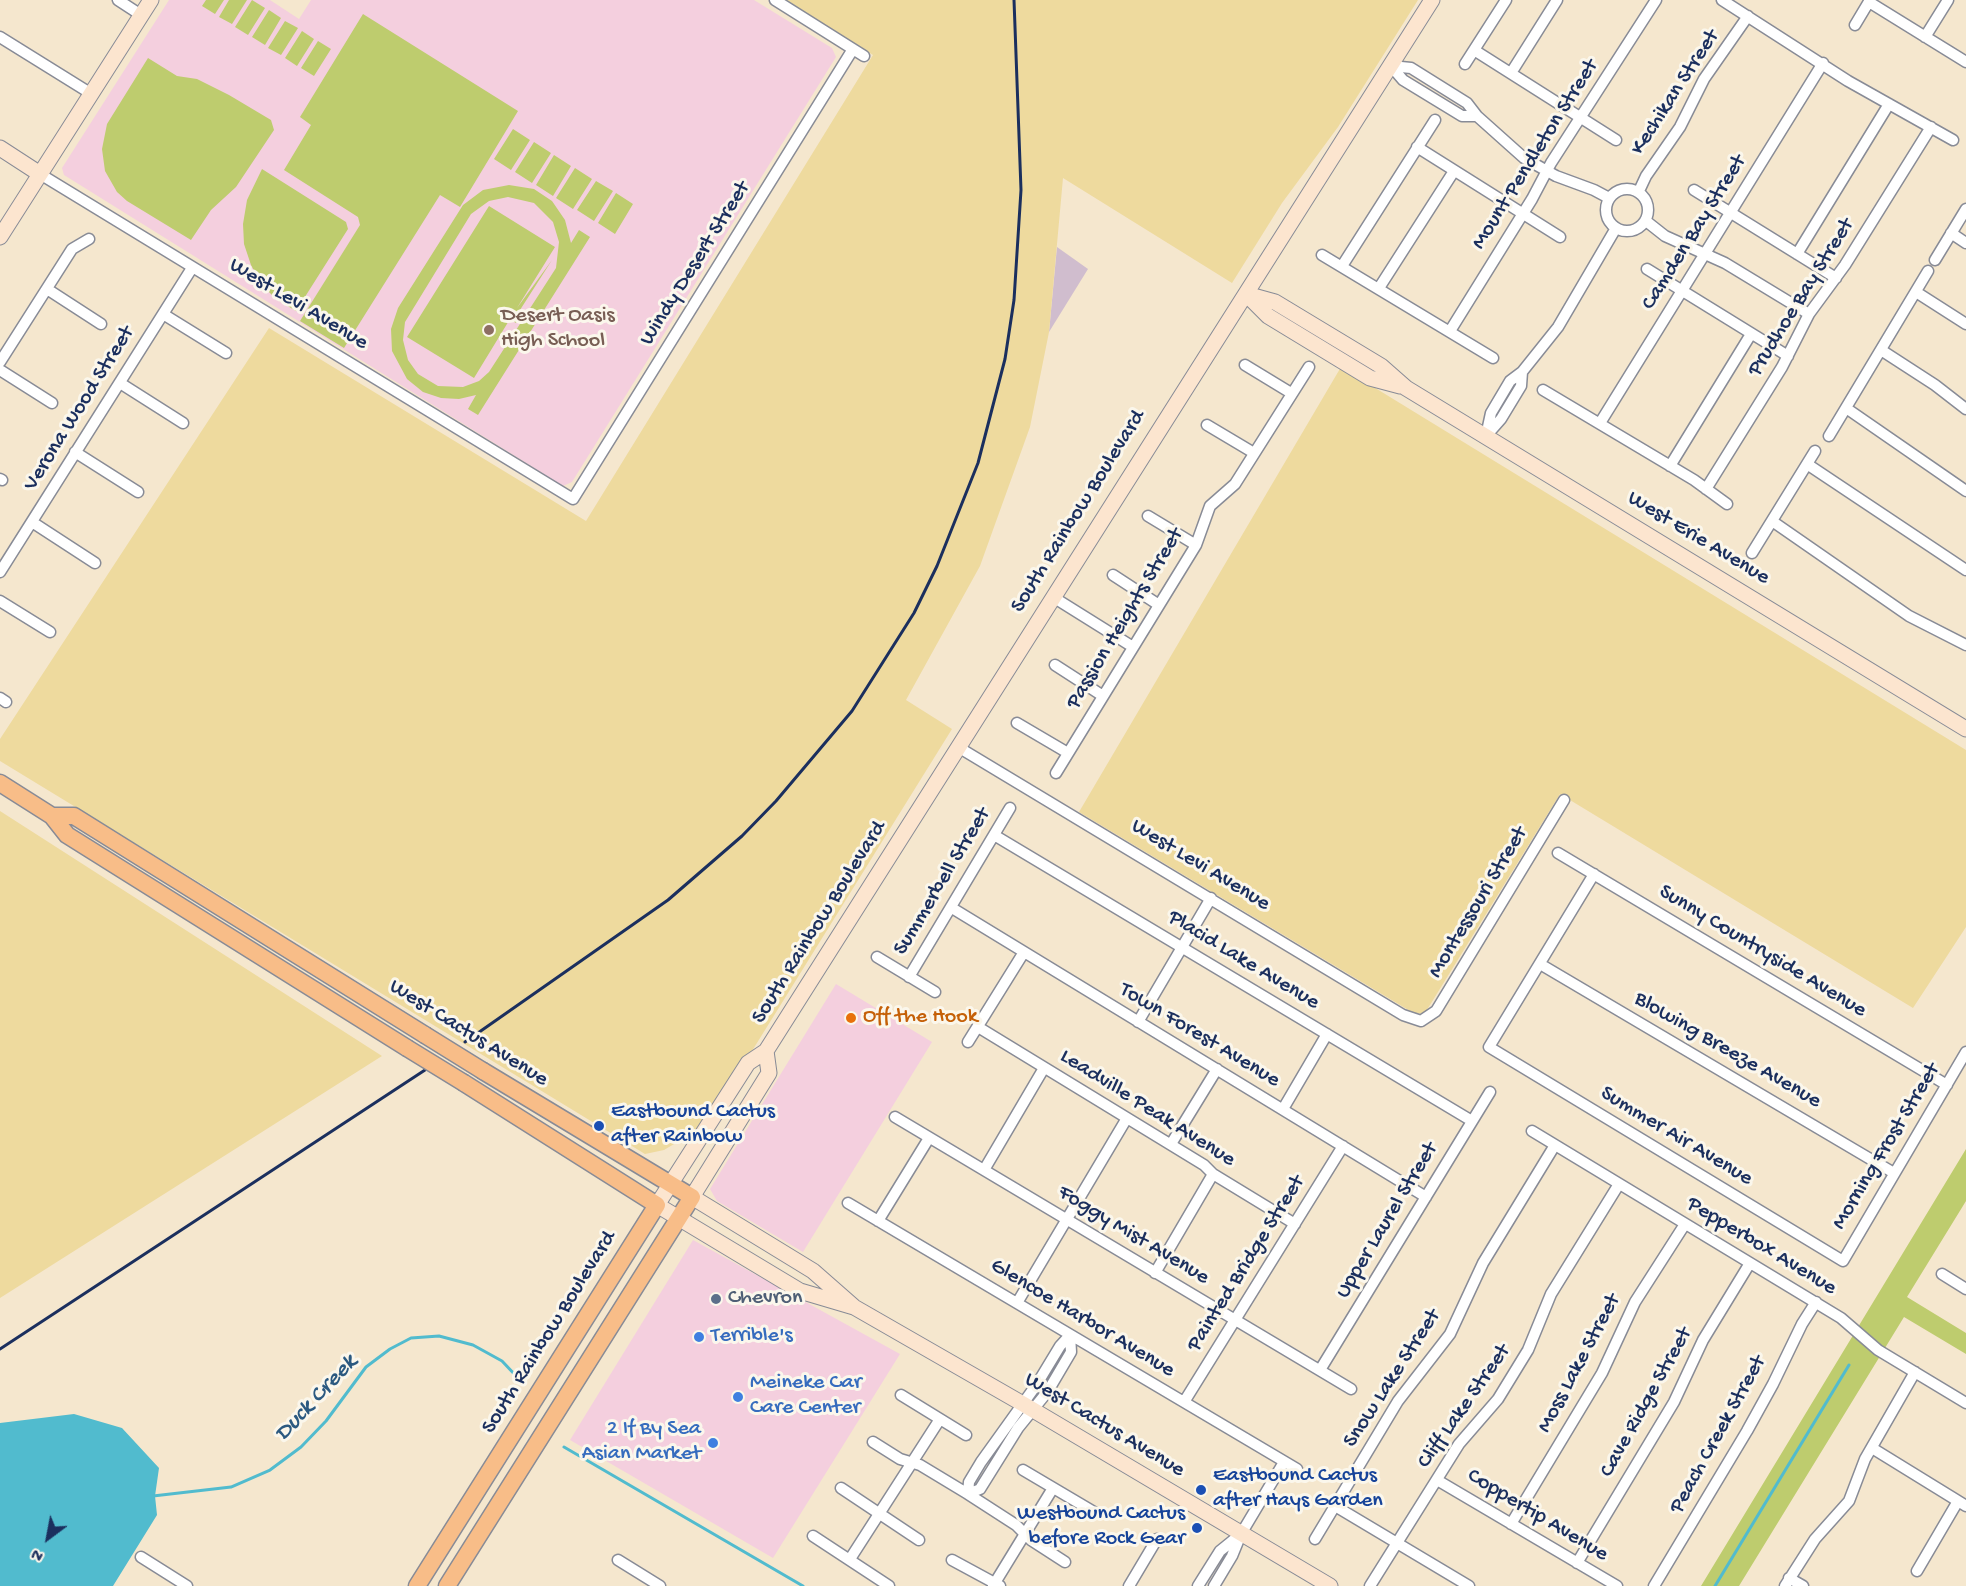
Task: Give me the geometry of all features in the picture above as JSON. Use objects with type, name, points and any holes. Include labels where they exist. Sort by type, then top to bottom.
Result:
[{"type":"main road","name":"West Cactus Avenue","points":[[0,783],[52,816],[67,835],[657,1205]]},
{"type":"main road","name":"West Cactus Avenue","points":[[52,816],[74,816],[483,1071],[692,1197]]},
{"type":"main road","name":"South Rainbow Boulevard","points":[[447,1586],[692,1197]]},
{"type":"main road","name":"South Rainbow Boulevard","points":[[417,1586],[657,1205]]},
{"type":"street","points":[[118,0],[141,15]]},
{"type":"street","points":[[0,237],[151,0]]},
{"type":"street","points":[[775,0],[864,56]]},
{"type":"street","name":"South Rainbow Boulevard","points":[[657,1205],[748,1063],[766,1050],[1432,0]]},
{"type":"street","points":[[1465,64],[1506,0]]},
{"type":"street","points":[[1511,73],[1557,0]]},
{"type":"street","name":"Mount Pendleton Street","points":[[1449,331],[1656,0]]},
{"type":"street","points":[[1722,0],[1889,104],[1953,140]]},
{"type":"street","points":[[1925,36],[1948,0]]},
{"type":"street","points":[[1855,25],[1870,1],[1966,62]]},
{"type":"street","name":"Kechikan Street","points":[[1639,191],[1646,176],[1680,127],[1704,80],[1748,16]]},
{"type":"street","points":[[0,37],[90,93]]},
{"type":"street","name":"Windy Desert Street","points":[[573,499],[853,49]]},
{"type":"street","points":[[1474,50],[1616,140]]},
{"type":"street","name":"Camden Bay Street","points":[[1600,423],[1823,63]]},
{"type":"street","points":[[1391,66],[1410,68],[1467,103],[1477,116],[1524,158],[1547,171],[1609,198]]},
{"type":"street","points":[[1797,254],[1889,104]]},
{"type":"street","points":[[1342,266],[1435,120]]},
{"type":"street","name":"Prudhoe Bay Street","points":[[1706,489],[1788,356],[1809,314],[1836,278],[1931,127]]},
{"type":"street","points":[[1417,147],[1560,237]]},
{"type":"street","name":"West Levi Avenue","points":[[0,148],[192,268],[573,499]]},
{"type":"street","points":[[1379,288],[1454,171]]},
{"type":"street","points":[[1619,189],[1639,191],[1649,208],[1646,221],[1629,231],[1616,228],[1606,211],[1609,198],[1619,189]]},
{"type":"street","points":[[1694,190],[1836,278]]},
{"type":"street","points":[[1935,260],[1966,209]]},
{"type":"street","points":[[1646,221],[1682,246],[1705,253],[1809,314]]},
{"type":"street","points":[[1486,436],[1501,419],[1521,386],[1522,372],[1558,327],[1616,228]]},
{"type":"street","points":[[1951,233],[1966,243]]},
{"type":"street","points":[[0,363],[72,249],[89,239]]},
{"type":"street","points":[[1322,255],[1493,358]]},
{"type":"street","name":"Verona Wood Street","points":[[0,572],[192,268]]},
{"type":"street","points":[[1647,269],[1788,356]]},
{"type":"street","points":[[1829,436],[1928,271]]},
{"type":"street","points":[[47,290],[101,324]]},
{"type":"street","points":[[1916,292],[1966,324]]},
{"type":"street","name":"West Erie Avenue","points":[[1246,294],[1275,302],[1381,366],[1406,388],[1966,729]]},
{"type":"street","points":[[163,314],[226,353]]},
{"type":"street","points":[[1670,466],[1751,334]]},
{"type":"street","points":[[1881,350],[1935,385],[1966,409]]},
{"type":"street","points":[[1245,365],[1291,393]]},
{"type":"street","name":"Passion Heights Street","points":[[1056,773],[1196,545],[1210,506],[1235,484],[1309,367]]},
{"type":"street","points":[[0,370],[52,403]]},
{"type":"street","points":[[120,383],[183,423]]},
{"type":"street","points":[[1543,390],[1670,466],[1728,504]]},
{"type":"street","points":[[1846,408],[1966,491]]},
{"type":"street","points":[[1207,425],[1254,453]]},
{"type":"street","points":[[1752,553],[1815,451]]},
{"type":"street","points":[[75,452],[138,492]]},
{"type":"street","points":[[1807,464],[1966,570]]},
{"type":"street","points":[[1148,516],[1196,545]]},
{"type":"street","points":[[1772,521],[1810,545],[1909,616],[1966,645]]},
{"type":"street","points":[[32,522],[95,563]]},
{"type":"street","points":[[1113,576],[1159,604]]},
{"type":"street","points":[[1053,597],[1133,647]]},
{"type":"street","points":[[0,601],[50,632]]},
{"type":"street","points":[[1055,665],[1103,696]]},
{"type":"street","points":[[1017,723],[1068,753]]},
{"type":"street","name":"West Levi Avenue","points":[[958,747],[1403,1015],[1421,1021]]},
{"type":"street","name":"Montessouri Street","points":[[1421,1021],[1436,1011],[1564,800]]},
{"type":"street","name":"Summerbell Street","points":[[909,977],[1010,808]]},
{"type":"street","name":"Placid Lake Avenue","points":[[994,835],[1472,1121]]},
{"type":"street","name":"Sunny Countryside Avenue","points":[[1558,854],[1947,1085]]},
{"type":"street","points":[[1540,964],[1593,874]]},
{"type":"street","points":[[1138,1022],[1210,898]]},
{"type":"street","name":"Town Forest Avenue","points":[[952,908],[1426,1197]]},
{"type":"street","points":[[968,1042],[1024,952]]},
{"type":"street","points":[[877,957],[935,992]]},
{"type":"street","name":"Summer Air Avenue","points":[[1540,964],[1489,1047],[1843,1261]]},
{"type":"street","name":"Blowing Breeze Avenue","points":[[1540,964],[1894,1173]]},
{"type":"street","name":"Leadville Peak Avenue","points":[[978,1027],[1171,1144],[1214,1174],[1295,1224]]},
{"type":"street","points":[[1283,1109],[1327,1034]]},
{"type":"street","name":"South Rainbow Boulevard","points":[[692,1197],[769,1073],[766,1050]]},
{"type":"street","name":"Morning Frost Street","points":[[1843,1261],[1966,1052]]},
{"type":"street","points":[[984,1170],[1044,1068]]},
{"type":"street","points":[[1171,1144],[1217,1069]]},
{"type":"street","name":"Upper Laurel Street","points":[[1320,1370],[1490,1092]]},
{"type":"street","name":"Foggy Mist Avenue","points":[[895,1117],[1352,1389]]},
{"type":"street","points":[[1017,1303],[1127,1118]]},
{"type":"street","name":"Pepperbox Avenue","points":[[1532,1131],[1816,1302],[1841,1318],[1878,1350],[1966,1403]]},
{"type":"street","points":[[878,1221],[929,1138]]},
{"type":"street","name":"Snow Lake Street","points":[[1315,1539],[1398,1401],[1450,1334],[1483,1263],[1555,1145]]},
{"type":"street","name":"Painted Bridge Street","points":[[1184,1402],[1343,1146]]},
{"type":"street","points":[[1155,1273],[1214,1174]]},
{"type":"street","name":"Cliff Lake Street","points":[[1370,1586],[1459,1444],[1492,1409],[1528,1350],[1551,1294],[1619,1184]]},
{"type":"street","name":"West Cactus Avenue","points":[[692,1197],[813,1271],[854,1307],[1028,1406],[1330,1586]]},
{"type":"street","name":"Glencoe Harbor Avenue","points":[[848,1203],[1297,1469]]},
{"type":"street","name":"West Cactus Avenue","points":[[657,1205],[800,1291],[854,1307]]},
{"type":"street","name":"Moss Lake Street","points":[[1511,1524],[1602,1373],[1635,1302],[1685,1224]]},
{"type":"street","name":"Cave Ridge Street","points":[[1577,1563],[1674,1402],[1703,1341],[1750,1263]]},
{"type":"street","points":[[1942,1274],[1966,1289]]},
{"type":"street","name":"Peach Creek Street","points":[[1654,1586],[1761,1406],[1802,1324],[1816,1302]]},
{"type":"street","points":[[968,1494],[969,1482],[981,1462],[1028,1406],[1060,1346],[1070,1335]]},
{"type":"street","points":[[1803,1586],[1787,1582],[1815,1539],[1849,1501],[1872,1448],[1915,1372]]},
{"type":"street","points":[[901,1395],[966,1435]]},
{"type":"street","points":[[850,1559],[940,1419]]},
{"type":"street","points":[[873,1442],[900,1459],[912,1462],[968,1494],[1016,1525],[1065,1562]]},
{"type":"street","points":[[1872,1448],[1962,1504],[1917,1571]]},
{"type":"street","points":[[1214,1586],[1232,1556],[1241,1534],[1284,1462]]},
{"type":"street","points":[[1023,1470],[1094,1512]]},
{"type":"street","name":"Coppertip Avenue","points":[[1437,1480],[1617,1586]]},
{"type":"street","points":[[842,1488],[919,1540]]},
{"type":"street","points":[[952,1560],[996,1585],[1053,1488]]},
{"type":"street","points":[[1335,1506],[1468,1586]]},
{"type":"street","points":[[1198,1586],[1220,1551],[1241,1534]]},
{"type":"street","points":[[813,1536],[889,1586]]},
{"type":"street","points":[[1133,1584],[1157,1539]]},
{"type":"street","points":[[141,1557],[187,1586]]},
{"type":"street","points":[[618,1560],[658,1586]]},
{"type":"street","points":[[165,1586],[171,1576]]},
{"type":"shaded area","name":"Desert Oasis High School","points":[[169,0],[270,0],[299,19],[311,0],[754,0],[832,48],[836,57],[572,482],[563,486],[64,175],[62,168]]},
{"type":"shaded area","points":[[1057,247],[1088,269],[1049,332]]},
{"type":"shaded area","points":[[836,984],[932,1042],[803,1252],[717,1201],[710,1189]]},
{"type":"shaded area","points":[[693,1240],[900,1354],[773,1558],[570,1440]]},
{"type":"green space","points":[[206,0],[224,0],[215,14],[202,6]]},
{"type":"green space","points":[[229,0],[247,0],[232,24],[219,17]]},
{"type":"green space","points":[[252,0],[265,8],[248,35],[235,27]]},
{"type":"green space","points":[[269,10],[281,18],[265,45],[252,37]]},
{"type":"green space","points":[[363,14],[518,111],[460,207],[440,195],[344,348],[300,321],[360,225],[358,217],[284,170],[311,125],[300,117]]},
{"type":"green space","points":[[285,21],[298,28],[281,55],[268,48]]},
{"type":"green space","points":[[302,31],[314,39],[297,66],[285,58]]},
{"type":"green space","points":[[318,41],[331,49],[314,76],[301,68]]},
{"type":"green space","points":[[148,58],[177,76],[197,79],[229,95],[271,120],[274,130],[236,187],[211,210],[191,240],[127,201],[117,192],[105,171],[102,149],[107,124]]},
{"type":"green space","points":[[513,129],[530,140],[511,170],[494,159]]},
{"type":"green space","points":[[534,142],[551,153],[532,183],[515,172]]},
{"type":"green space","points":[[554,155],[571,166],[553,196],[536,185]]},
{"type":"green space","points":[[575,168],[592,179],[573,209],[556,198]]},
{"type":"green space","points":[[262,169],[346,222],[348,229],[296,311],[276,299],[261,284],[244,244],[243,224],[247,200]]},
{"type":"green space","points":[[596,181],[613,191],[594,221],[577,210]]},
{"type":"green space","points":[[509,185],[534,189],[552,201],[565,220],[571,243],[579,230],[590,237],[478,415],[468,409],[476,395],[459,399],[441,398],[423,392],[407,379],[392,351],[391,329],[398,308],[463,205],[483,190]],"holes":[[[508,197],[534,203],[553,222],[559,242],[556,268],[489,372],[479,381],[463,387],[438,386],[418,374],[408,360],[403,340],[405,322],[471,214],[489,201]]]},
{"type":"green space","points":[[616,193],[633,204],[615,234],[598,223]]},
{"type":"green space","points":[[489,206],[555,247],[517,308],[552,260],[520,310],[523,312],[516,323],[510,319],[474,378],[407,337]]},
{"type":"green space","points":[[1966,1149],[1966,1201],[1907,1297],[1966,1333],[1966,1354],[1904,1317],[1739,1586],[1701,1586]]},
{"type":"sand","points":[[786,0],[1418,0],[1338,127],[1282,203],[1232,283],[1063,178],[1049,332],[1030,427],[980,566],[906,700],[952,729],[706,1125],[664,1150],[645,1154],[0,761],[0,739],[269,328],[586,521],[873,55]]},
{"type":"sand","points":[[1341,367],[1966,750],[1966,927],[1913,1008],[1560,794],[1425,1013],[1415,1014],[1079,812]]},
{"type":"sand","points":[[0,811],[382,1056],[0,1298]]},
{"type":"water","points":[[74,1414],[122,1428],[159,1468],[155,1496],[157,1515],[113,1586],[0,1586],[0,1423]]},
{"type":"waterway","name":"Duck Creek","points":[[153,1496],[231,1487],[270,1470],[301,1447],[326,1421],[366,1367],[390,1349],[411,1338],[439,1336],[473,1345],[502,1361],[518,1378]]},
{"type":"waterway","points":[[1715,1586],[1849,1365]]},
{"type":"waterway","name":"Duck Creek","points":[[564,1447],[803,1586]]},
{"type":"railway","points":[[465,1042],[668,900],[742,836],[776,801],[852,711],[914,613],[937,566],[978,463],[1005,359],[1014,300],[1021,190],[1014,0]]},
{"type":"railway","points":[[0,1349],[425,1070]]},
{"type":"place","name":"Desert Oasis High School","points":[[489,330]]},
{"type":"place","name":"Off the Hook","points":[[851,1018]]},
{"type":"place","name":"Eastbound Cactus after Rainbow","points":[[599,1126]]},
{"type":"place","name":"Chevron","points":[[716,1299]]},
{"type":"place","name":"Terrible's","points":[[699,1337]]},
{"type":"place","name":"Meineke Car Care Center","points":[[738,1397]]},
{"type":"place","name":"2 If By Sea Asian Market","points":[[713,1443]]},
{"type":"place","name":"Eastbound Cactus after Hays Garden","points":[[1201,1490]]},
{"type":"place","name":"Westbound Cactus before Rock Gear","points":[[1197,1528]]}]
